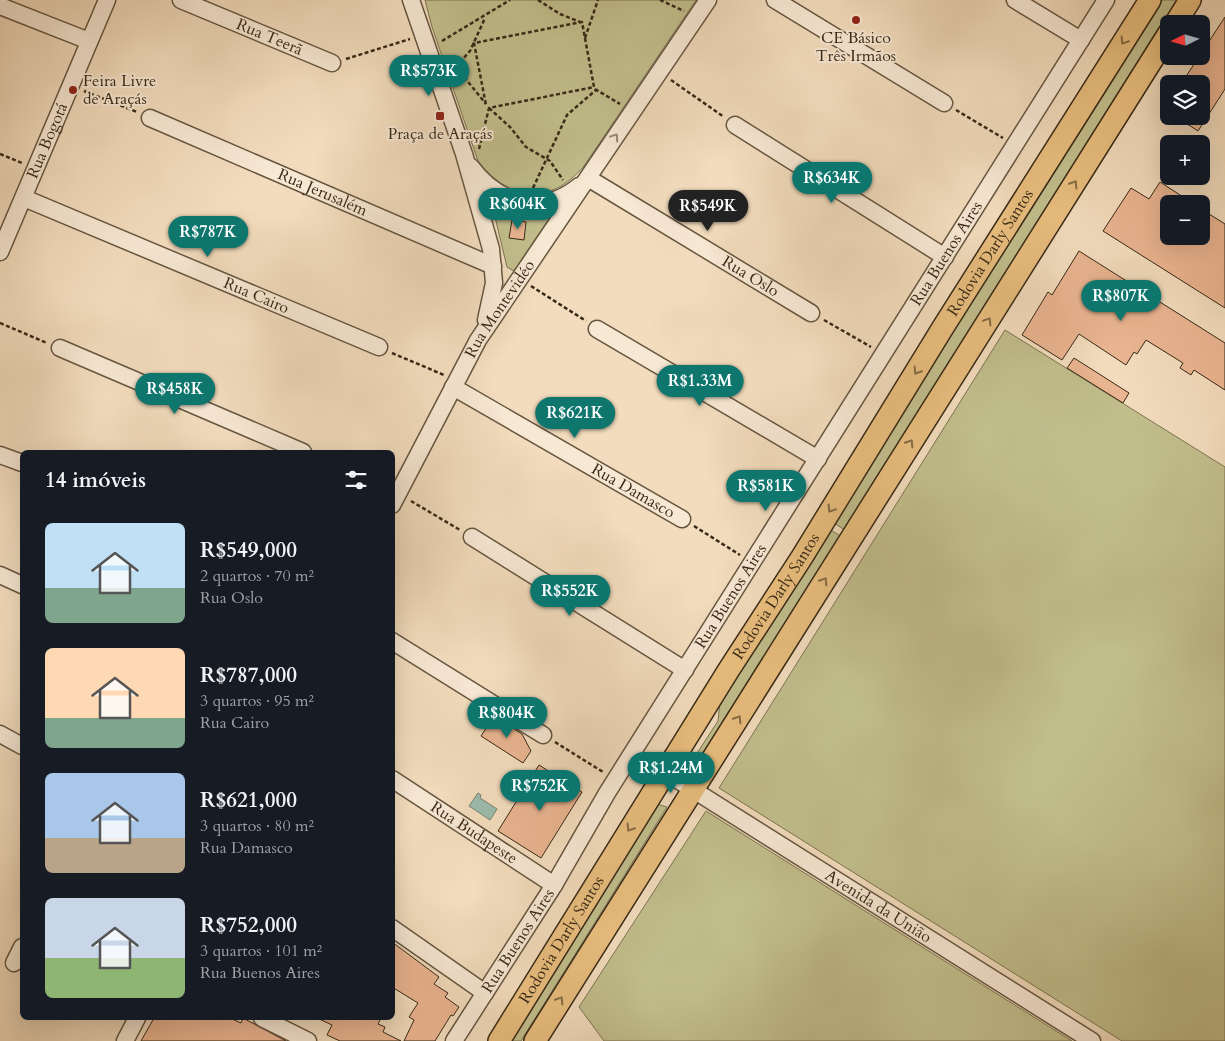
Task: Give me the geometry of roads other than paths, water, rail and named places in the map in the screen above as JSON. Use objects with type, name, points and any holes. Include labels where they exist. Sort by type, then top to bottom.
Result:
[{"type":"main road","name":"Rodovia Darly Santos","points":[[498,1041],[1150,0]]},
{"type":"main road","points":[[1181,15],[1190,0]]},
{"type":"main road","name":"Rodovia Darly Santos","points":[[534,1041],[1160,47]]},
{"type":"street","name":"Rua Bogotá","points":[[0,252],[37,169],[70,85],[107,0]]},
{"type":"street","name":"Rua Teerã","points":[[181,0],[332,63]]},
{"type":"street","points":[[411,0],[471,153],[494,266],[492,298],[478,340]]},
{"type":"street","points":[[416,0],[424,33]]},
{"type":"street","name":"Rua Montevidéo","points":[[395,494],[478,340],[708,0]]},
{"type":"street","points":[[775,0],[944,103]]},
{"type":"street","points":[[1015,0],[1081,40]]},
{"type":"street","name":"Rua Buenos Aires","points":[[454,1041],[554,885],[616,780],[1106,0]]},
{"type":"street","points":[[0,6],[89,41]]},
{"type":"street","name":"Rua Jerusalém","points":[[150,118],[494,266]]},
{"type":"street","points":[[735,125],[944,257]]},
{"type":"street","points":[[471,153],[474,172],[488,187],[520,203],[532,205],[554,200],[574,190],[588,178]]},
{"type":"street","name":"Rua Oslo","points":[[588,178],[811,312]]},
{"type":"street","name":"Rua Cairo","points":[[24,198],[379,347]]},
{"type":"street","points":[[597,329],[818,459]]},
{"type":"street","points":[[60,348],[298,450]]},
{"type":"street","name":"Rua Damasco","points":[[455,384],[682,519]]},
{"type":"street","points":[[0,455],[20,462]]},
{"type":"street","points":[[472,537],[685,670]]},
{"type":"street","points":[[0,575],[20,584]]},
{"type":"street","points":[[395,643],[543,735]]},
{"type":"street","points":[[0,734],[20,745]]},
{"type":"street","name":"Avenida da União","points":[[665,772],[1092,1041]]},
{"type":"street","name":"Rua Budapeste","points":[[395,781],[554,885]]},
{"type":"street","points":[[395,930],[485,993]]},
{"type":"street","points":[[14,963],[20,951]]},
{"type":"street","points":[[124,1041],[135,1020]]},
{"type":"street","points":[[266,1020],[308,1041]]},
{"type":"place","name":"CE Básico Três Irmãos","points":[[856,20]]},
{"type":"place","name":"Feira Livre de Araçás","points":[[73,90]]},
{"type":"place","name":"Praça de Araçás","points":[[440,116]]}]
